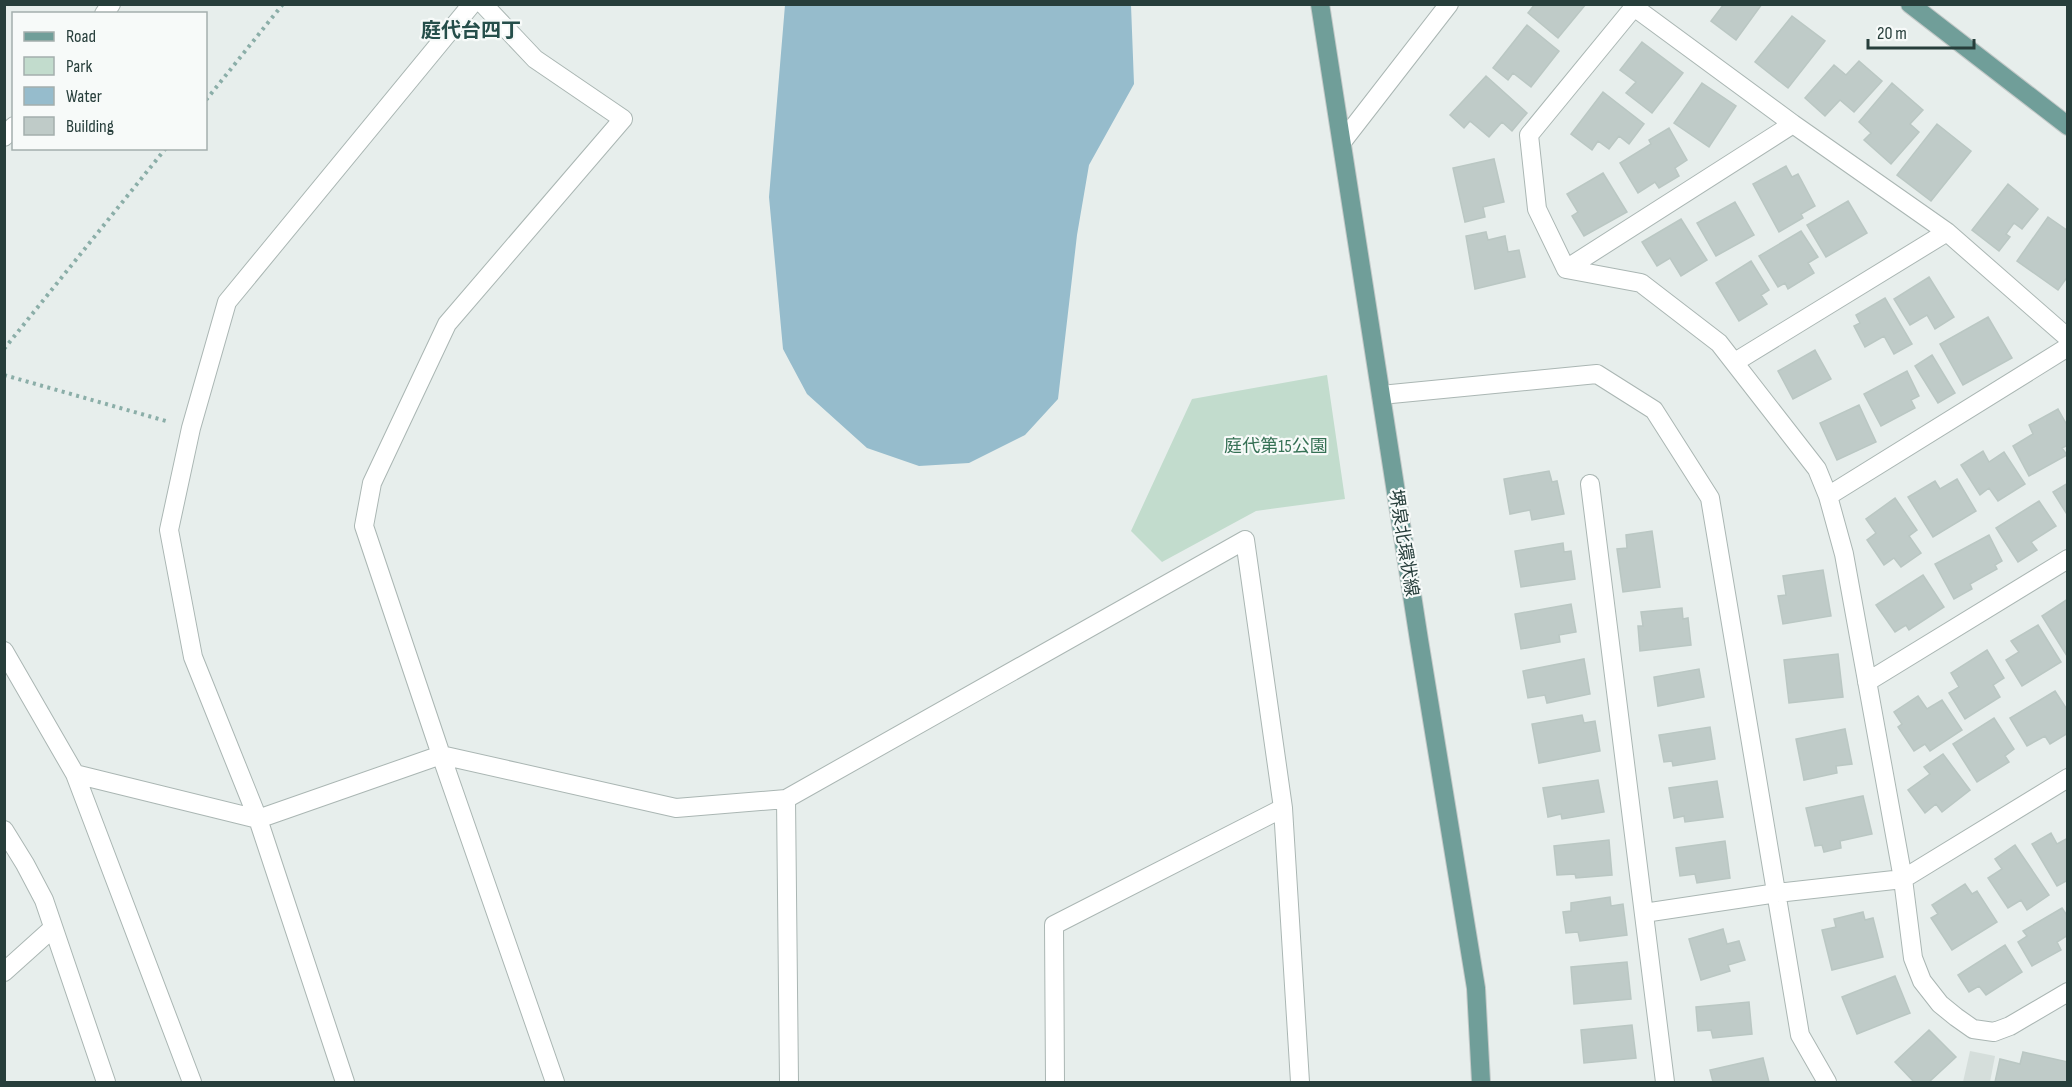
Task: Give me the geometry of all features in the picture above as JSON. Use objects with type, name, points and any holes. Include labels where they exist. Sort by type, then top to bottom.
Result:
[{"type":"main road","name":"堺泉北環状線","points":[[1320,4],[1419,640],[1476,988],[1481,1083]]},
{"type":"main road","points":[[1910,4],[2067,126]]},
{"type":"street","points":[[345,1083],[258,819],[194,657],[170,530],[191,428],[227,302],[472,4]]},
{"type":"street","points":[[483,4],[535,59],[623,119],[447,324],[372,483],[364,526],[555,1083]]},
{"type":"street","points":[[1342,142],[1449,4]]},
{"type":"street","points":[[1566,269],[1538,209],[1528,135],[1634,7],[1793,124],[1947,232],[2067,338]]},
{"type":"street","points":[[1566,269],[1793,124]]},
{"type":"street","points":[[1735,362],[1947,232]]},
{"type":"street","points":[[1566,269],[1641,283],[1719,343],[1817,469],[1828,496],[1844,554],[1903,879],[1913,958],[1922,981],[1940,1004],[1956,1017],[1973,1029],[1994,1032],[2010,1026],[2067,992]]},
{"type":"street","points":[[1828,496],[2067,346]]},
{"type":"street","points":[[1381,395],[1597,374],[1654,410],[1710,498],[1800,1035],[1827,1083]]},
{"type":"street","points":[[1590,484],[1666,1081]]},
{"type":"street","points":[[75,774],[258,819],[441,755],[676,808],[786,799],[1245,540],[1283,808],[1300,1083]]},
{"type":"street","points":[[1867,682],[2067,559]]},
{"type":"street","points":[[4,651],[75,774],[192,1083]]},
{"type":"street","points":[[1644,913],[1777,893],[1903,879],[2067,778]]},
{"type":"street","points":[[786,799],[789,1083]]},
{"type":"street","points":[[1055,1083],[1054,925],[1283,808]]},
{"type":"street","points":[[4,831],[44,900],[106,1083]]},
{"type":"street","points":[[4,972],[53,928]]},
{"type":"path","points":[[207,99],[283,4]]},
{"type":"path","points":[[4,349],[164,150]]},
{"type":"path","points":[[4,375],[191,428]]},
{"type":"shaded area","points":[[1970,1051],[1995,1056],[1990,1082],[1963,1082]]},
{"type":"green space","name":"庭代第15公園","points":[[1327,375],[1345,499],[1256,511],[1162,562],[1131,531],[1192,399]]},
{"type":"water","points":[[785,5],[1131,5],[1134,84],[1089,165],[1077,235],[1058,399],[1025,435],[969,463],[919,466],[867,448],[807,394],[783,349],[769,197]]},
{"type":"building","points":[[1535,4],[1586,4],[1558,38],[1528,13]]},
{"type":"building","points":[[1724,4],[1762,4],[1736,40],[1711,21]]},
{"type":"building","points":[[1792,16],[1825,41],[1788,88],[1755,62]]},
{"type":"building","points":[[1527,25],[1559,51],[1531,87],[1513,73],[1508,80],[1493,68]]},
{"type":"building","points":[[1642,42],[1683,73],[1652,113],[1626,93],[1636,82],[1620,70]]},
{"type":"building","points":[[1859,61],[1882,81],[1854,112],[1840,100],[1825,116],[1805,98],[1834,65],[1846,75]]},
{"type":"building","points":[[1486,76],[1527,113],[1512,131],[1502,122],[1489,137],[1470,121],[1464,128],[1450,115]]},
{"type":"building","points":[[1702,83],[1736,106],[1709,147],[1674,123]]},
{"type":"building","points":[[1892,83],[1923,110],[1910,124],[1919,132],[1891,164],[1864,140],[1871,133],[1859,122]]},
{"type":"building","points":[[1603,92],[1644,124],[1629,144],[1619,136],[1609,149],[1598,141],[1592,150],[1571,134]]},
{"type":"building","points":[[1937,124],[1971,151],[1931,201],[1897,175]]},
{"type":"building","points":[[1669,128],[1687,160],[1675,168],[1679,176],[1659,188],[1655,182],[1638,193],[1620,163],[1651,144],[1649,140]]},
{"type":"building","points":[[1494,159],[1504,202],[1483,207],[1485,217],[1465,222],[1453,168]]},
{"type":"building","points":[[1786,166],[1792,177],[1798,174],[1815,206],[1801,214],[1803,218],[1779,232],[1753,184]]},
{"type":"building","points":[[1603,173],[1627,212],[1584,236],[1572,216],[1578,212],[1567,194]]},
{"type":"building","points":[[2008,184],[2038,209],[2022,229],[2014,223],[2006,234],[2010,237],[1999,251],[1972,230]]},
{"type":"building","points":[[1848,201],[1867,233],[1826,257],[1807,225]]},
{"type":"building","points":[[1735,202],[1754,235],[1716,256],[1697,223]]},
{"type":"building","points":[[2048,217],[2068,231],[2068,276],[2058,290],[2017,261]]},
{"type":"building","points":[[1681,219],[1707,260],[1681,276],[1670,258],[1657,266],[1642,242]]},
{"type":"building","points":[[1801,231],[1818,257],[1808,263],[1814,273],[1788,289],[1785,283],[1778,287],[1759,256]]},
{"type":"building","points":[[1486,232],[1488,240],[1505,236],[1508,252],[1519,250],[1525,277],[1475,289],[1466,236]]},
{"type":"building","points":[[1751,261],[1769,290],[1761,295],[1767,304],[1739,321],[1716,283]]},
{"type":"building","points":[[1929,277],[1954,317],[1935,329],[1927,315],[1910,325],[1894,299]]},
{"type":"building","points":[[1885,298],[1912,344],[1894,354],[1884,336],[1865,347],[1854,326],[1860,323],[1856,315]]},
{"type":"building","points":[[1988,317],[2012,358],[1963,385],[1940,344]]},
{"type":"building","points":[[1815,350],[1831,379],[1793,399],[1778,371]]},
{"type":"building","points":[[1932,355],[1955,393],[1938,403],[1915,366]]},
{"type":"building","points":[[1907,371],[1919,396],[1911,400],[1915,408],[1881,426],[1864,394]]},
{"type":"building","points":[[1859,405],[1876,442],[1837,460],[1820,423]]},
{"type":"building","points":[[2058,409],[2068,427],[2068,445],[2062,448],[2067,455],[2029,476],[2013,446],[2033,434],[2029,425]]},
{"type":"building","points":[[1983,451],[1989,462],[2004,452],[2025,484],[1998,501],[1989,488],[1980,495],[1961,465]]},
{"type":"building","points":[[1549,471],[1552,482],[1557,481],[1564,514],[1532,520],[1530,510],[1510,514],[1504,479]]},
{"type":"building","points":[[1957,479],[1976,511],[1933,537],[1908,497],[1935,481],[1940,489]]},
{"type":"building","points":[[2068,483],[2068,516],[2053,492]]},
{"type":"building","points":[[1895,498],[1917,530],[1909,536],[1921,553],[1901,567],[1894,558],[1884,565],[1867,540],[1876,533],[1866,519]]},
{"type":"building","points":[[2039,501],[2056,526],[2031,542],[2037,550],[2018,562],[1996,528]]},
{"type":"building","points":[[1652,531],[1660,587],[1623,592],[1617,549],[1627,548],[1626,535]]},
{"type":"building","points":[[1989,535],[2002,561],[1995,565],[1997,569],[1970,584],[1972,589],[1954,599],[1935,564]]},
{"type":"building","points":[[1563,543],[1564,552],[1571,551],[1575,579],[1521,587],[1515,551]]},
{"type":"building","points":[[1823,570],[1831,616],[1783,624],[1778,596],[1786,595],[1783,576]]},
{"type":"building","points":[[1923,575],[1944,607],[1909,630],[1906,625],[1895,632],[1876,605]]},
{"type":"building","points":[[2068,599],[2068,656],[2067,656],[2042,616]]},
{"type":"building","points":[[1571,604],[1576,632],[1559,635],[1560,642],[1521,649],[1515,614]]},
{"type":"building","points":[[1682,608],[1683,619],[1688,618],[1691,645],[1640,651],[1638,626],[1643,626],[1641,612]]},
{"type":"building","points":[[2038,625],[2061,662],[2022,686],[2006,660],[2019,652],[2011,641]]},
{"type":"building","points":[[1987,650],[2004,678],[1993,685],[2000,697],[1965,719],[1949,693],[1959,687],[1951,673]]},
{"type":"building","points":[[1838,654],[1843,697],[1789,703],[1784,660]]},
{"type":"building","points":[[1584,659],[1590,694],[1547,703],[1545,695],[1528,698],[1523,671]]},
{"type":"building","points":[[1699,669],[1704,697],[1658,706],[1654,677]]},
{"type":"building","points":[[2055,691],[2068,711],[2068,733],[2050,744],[2045,736],[2027,746],[2010,718]]},
{"type":"building","points":[[1918,696],[1927,709],[1942,700],[1962,730],[1930,751],[1925,744],[1914,751],[1898,727],[1902,724],[1894,712]]},
{"type":"building","points":[[1582,715],[1584,723],[1595,721],[1600,751],[1539,763],[1532,724]]},
{"type":"building","points":[[1994,718],[2014,749],[2005,756],[2009,762],[1977,782],[1953,744]]},
{"type":"building","points":[[1710,727],[1715,759],[1673,766],[1672,761],[1664,762],[1659,735]]},
{"type":"building","points":[[1845,729],[1852,764],[1836,766],[1837,773],[1804,780],[1796,739]]},
{"type":"building","points":[[1943,754],[1970,790],[1942,812],[1936,804],[1925,813],[1908,790],[1930,774],[1924,767]]},
{"type":"building","points":[[1598,780],[1604,812],[1562,819],[1561,814],[1548,817],[1543,788]]},
{"type":"building","points":[[1717,781],[1723,817],[1685,822],[1684,816],[1674,818],[1669,788]]},
{"type":"building","points":[[1863,796],[1872,834],[1840,841],[1841,848],[1824,852],[1822,845],[1815,846],[1806,808]]},
{"type":"building","points":[[2051,833],[2057,844],[2068,838],[2068,880],[2057,886],[2032,844]]},
{"type":"building","points":[[1609,840],[1612,875],[1576,878],[1575,874],[1557,875],[1554,846]]},
{"type":"building","points":[[1725,841],[1730,878],[1697,883],[1695,874],[1680,876],[1676,848]]},
{"type":"building","points":[[2015,845],[2049,895],[2027,910],[2021,900],[2008,908],[1988,878],[2002,869],[1995,859]]},
{"type":"building","points":[[1965,884],[1972,894],[1977,891],[1997,922],[1952,950],[1931,918],[1938,914],[1932,905]]},
{"type":"building","points":[[1610,897],[1611,906],[1623,904],[1627,935],[1580,941],[1578,932],[1566,933],[1563,912],[1571,911],[1571,903]]},
{"type":"building","points":[[2062,908],[2068,917],[2068,935],[2057,942],[2061,950],[2032,966],[2018,942],[2027,936],[2023,931]]},
{"type":"building","points":[[1863,912],[1865,920],[1873,918],[1883,957],[1832,970],[1822,930],[1836,927],[1834,919]]},
{"type":"building","points":[[1723,929],[1727,944],[1739,941],[1745,960],[1728,965],[1730,971],[1701,980],[1689,939]]},
{"type":"building","points":[[2005,945],[2022,972],[1986,995],[1979,986],[1969,992],[1958,975]]},
{"type":"building","points":[[1627,962],[1631,999],[1574,1004],[1571,967]]},
{"type":"building","points":[[1895,976],[1910,1013],[1857,1034],[1842,997]]},
{"type":"building","points":[[1749,1002],[1752,1034],[1713,1038],[1711,1030],[1698,1031],[1696,1007]]},
{"type":"building","points":[[1632,1025],[1636,1058],[1584,1063],[1581,1030]]},
{"type":"building","points":[[1929,1030],[1956,1057],[1929,1082],[1914,1082],[1895,1062]]},
{"type":"building","points":[[2023,1052],[2068,1062],[2067,1082],[1995,1082],[2000,1059],[2020,1064]]},
{"type":"building","points":[[1763,1058],[1769,1082],[1713,1082],[1710,1070]]},
{"type":"district","name":"庭代台四丁","points":[[471,30]]}]
